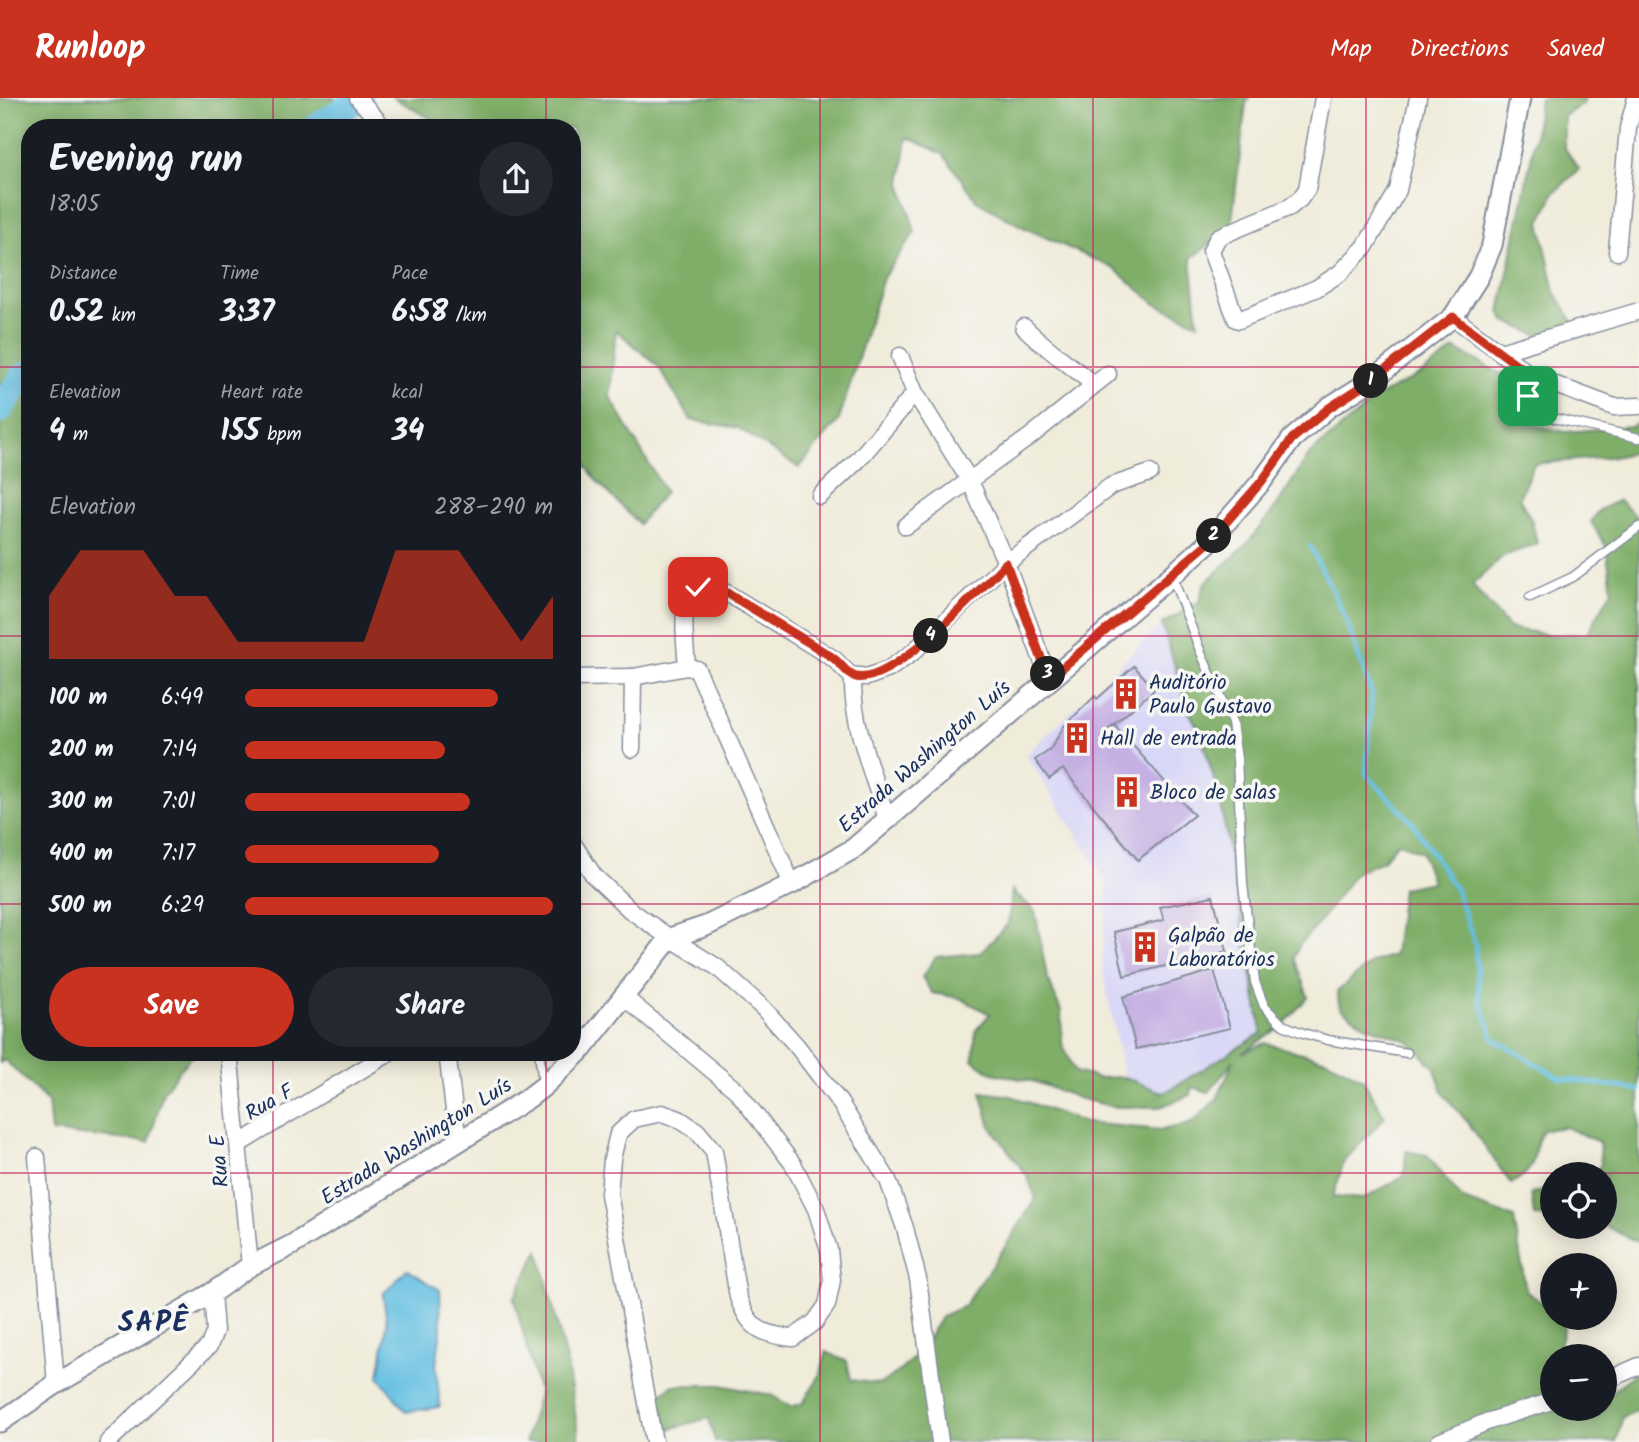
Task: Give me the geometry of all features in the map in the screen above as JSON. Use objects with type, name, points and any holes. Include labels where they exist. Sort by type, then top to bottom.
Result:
[{"type":"street","points":[[358,98],[376,119]]},
{"type":"street","points":[[1324,98],[1307,189],[1300,200],[1290,207],[1218,237],[1213,243],[1211,251],[1236,319],[1317,288],[1340,273],[1365,247],[1398,190],[1418,98]]},
{"type":"street","name":"Estrada Washington Luís","points":[[581,1050],[670,938],[706,926],[792,884],[853,849],[1208,543],[1262,481],[1292,439],[1329,408],[1372,380],[1453,317],[1479,276],[1492,245],[1520,98]]},
{"type":"street","points":[[1617,252],[1628,128],[1636,98]]},
{"type":"street","points":[[1500,352],[1639,311]]},
{"type":"street","points":[[1453,317],[1532,376],[1614,407],[1639,405]]},
{"type":"street","points":[[1024,327],[1042,345],[1094,385]]},
{"type":"street","points":[[900,356],[915,393],[970,481],[1006,563],[1049,679]]},
{"type":"street","points":[[906,526],[970,481],[1108,374]]},
{"type":"street","points":[[820,496],[858,460],[915,393]]},
{"type":"street","points":[[687,667],[684,634],[687,601],[691,591],[698,587],[712,587],[727,593],[834,659],[853,676],[867,677],[890,668],[912,653],[1006,563],[1111,486],[1150,473]]},
{"type":"street","points":[[581,678],[633,677],[687,667],[697,668],[792,884]]},
{"type":"street","points":[[853,676],[852,694],[855,707],[887,819]]},
{"type":"street","points":[[632,749],[633,677]]},
{"type":"street","points":[[581,856],[594,876],[630,910],[717,967],[763,1008],[797,1046],[840,1103],[888,1180],[905,1228],[918,1279],[940,1442]]},
{"type":"street","points":[[624,998],[737,1091],[793,1164],[816,1209],[829,1250],[832,1280],[827,1304],[815,1322],[793,1338],[766,1334],[745,1318],[738,1297],[714,1151],[697,1131],[680,1119],[662,1113],[634,1119],[618,1133],[612,1159],[609,1194],[654,1442]]},
{"type":"street","name":"Rua E","points":[[230,1061],[250,1266]]},
{"type":"street","name":"Rua F","points":[[239,1144],[376,1061]]},
{"type":"street","points":[[448,1061],[458,1143]]},
{"type":"street","name":"Estrada Washington Luís","points":[[0,1422],[56,1384],[212,1293],[250,1266],[292,1245],[458,1143],[544,1086],[570,1061]]},
{"type":"street","points":[[37,1157],[56,1384]]},
{"type":"street","points":[[108,1442],[209,1346],[215,1331],[212,1293]]},
{"type":"street","points":[[1617,1376],[1639,1366]]},
{"type":"street","points":[[1439,1442],[1489,1421],[1540,1405]]},
{"type":"lane","points":[[1532,376],[1528,403],[1536,414],[1639,438]]},
{"type":"lane","points":[[1530,597],[1573,577],[1639,527]]},
{"type":"lane","points":[[1171,576],[1232,723],[1237,759],[1242,884],[1255,982],[1264,1006],[1283,1025],[1303,1033],[1328,1040],[1407,1053]]},
{"type":"lane","points":[[540,1061],[544,1086]]},
{"type":"shaded area","points":[[1162,624],[1189,712],[1200,731],[1220,800],[1262,1033],[1164,1093],[1124,1077],[1102,967],[1107,883],[1026,755]]},
{"type":"green space","points":[[0,98],[334,98],[349,119],[21,119],[21,1061],[187,1061],[163,1092],[149,1142],[51,1132],[48,1102],[5,1060],[0,1063]]},
{"type":"green space","points":[[394,98],[1249,98],[1246,104],[1231,229],[1191,258],[1198,323],[1156,304],[1113,268],[1023,227],[978,202],[943,154],[907,137],[901,183],[915,232],[883,278],[839,420],[799,468],[738,428],[691,420],[658,366],[616,330],[610,397],[665,492],[639,524],[597,481],[581,459],[581,119],[432,119]]},
{"type":"green space","points":[[1540,98],[1585,98],[1583,104],[1564,116],[1564,147],[1579,169],[1554,193],[1540,222],[1555,292],[1577,328],[1547,339],[1505,321],[1500,312],[1532,154]]},
{"type":"green space","points":[[1455,349],[1503,375],[1517,422],[1566,432],[1632,426],[1639,422],[1639,451],[1619,456],[1534,464],[1519,498],[1532,521],[1537,544],[1503,556],[1472,585],[1509,628],[1550,635],[1587,634],[1612,590],[1606,546],[1591,522],[1599,510],[1619,500],[1639,520],[1639,1243],[1617,1232],[1617,1162],[1601,1162],[1599,1142],[1565,1127],[1543,1130],[1532,1165],[1511,1184],[1469,1124],[1444,1094],[1434,1067],[1408,1041],[1365,1025],[1340,1008],[1337,992],[1372,962],[1394,955],[1402,888],[1432,882],[1421,852],[1398,842],[1382,861],[1356,872],[1300,944],[1294,957],[1308,997],[1283,1025],[1242,1053],[1265,1043],[1327,1060],[1362,1078],[1385,1117],[1344,1161],[1333,1197],[1363,1199],[1404,1176],[1406,1151],[1427,1155],[1463,1200],[1514,1218],[1526,1291],[1540,1301],[1540,1330],[1563,1330],[1559,1344],[1540,1344],[1540,1421],[1617,1421],[1617,1387],[1639,1370],[1639,1409],[1623,1417],[1616,1442],[715,1442],[709,1418],[669,1429],[658,1397],[673,1385],[720,1385],[771,1395],[791,1407],[803,1403],[821,1373],[826,1352],[847,1361],[851,1380],[880,1384],[901,1370],[918,1353],[942,1316],[964,1306],[1036,1198],[1027,1176],[991,1127],[981,1092],[1011,1096],[1085,1123],[1162,1130],[1192,1123],[1217,1099],[1234,1060],[1209,1092],[1191,1087],[1191,1095],[1160,1107],[1116,1107],[1081,1099],[1036,1082],[992,1073],[973,1060],[976,1030],[990,1014],[960,998],[932,993],[922,977],[936,957],[980,953],[1008,924],[1012,890],[1035,911],[1047,977],[1061,1011],[1062,1043],[1075,1072],[1098,1078],[1124,1077],[1164,1093],[1262,1033],[1220,800],[1200,731],[1189,712],[1162,624],[1199,602],[1204,584],[1246,545],[1277,505],[1309,455],[1377,397],[1423,373]]},
{"type":"green space","points":[[1540,1191],[1540,1216],[1534,1216],[1531,1193]]},
{"type":"green space","points":[[539,1250],[566,1360],[580,1442],[525,1442],[539,1394],[514,1298]]},
{"type":"water","points":[[407,1269],[440,1290],[441,1329],[436,1365],[440,1407],[406,1412],[379,1377],[387,1324],[383,1294]]},
{"type":"building","name":"Bloco de salas","points":[[1134,666],[1155,689],[1105,732],[1115,725],[1194,815],[1138,860],[1063,769],[1049,779],[1035,760],[1050,750],[1064,726],[1095,696],[1097,699]]},
{"type":"building","points":[[1213,896],[1227,951],[1124,976],[1114,932],[1164,920],[1160,907]]},
{"type":"building","points":[[1214,970],[1230,1028],[1136,1049],[1123,997]]},
{"type":"waterway","points":[[328,119],[360,98]]},
{"type":"waterway","points":[[0,410],[21,378]]},
{"type":"waterway","points":[[1310,546],[1344,614],[1372,694],[1366,774],[1413,823],[1456,890],[1475,944],[1479,999],[1494,1039],[1560,1078],[1639,1090]]},
{"type":"place","name":"Auditório Paulo Gustavo","points":[[1126,694]]},
{"type":"place","name":"Hall de entrada","points":[[1077,738]]},
{"type":"place","name":"Bloco de salas","points":[[1127,792]]},
{"type":"place","name":"Galpão de Laboratórios","points":[[1145,947]]},
{"type":"district","name":"SAPÊ","points":[[154,1321]]},
{"type":"route","points":[[698,587],[712,587],[727,593],[834,659],[850,675],[860,678],[890,668],[912,653],[1006,563],[1049,679],[1208,543],[1262,481],[1292,439],[1329,408],[1372,380],[1453,317],[1532,376],[1528,396]]}]
